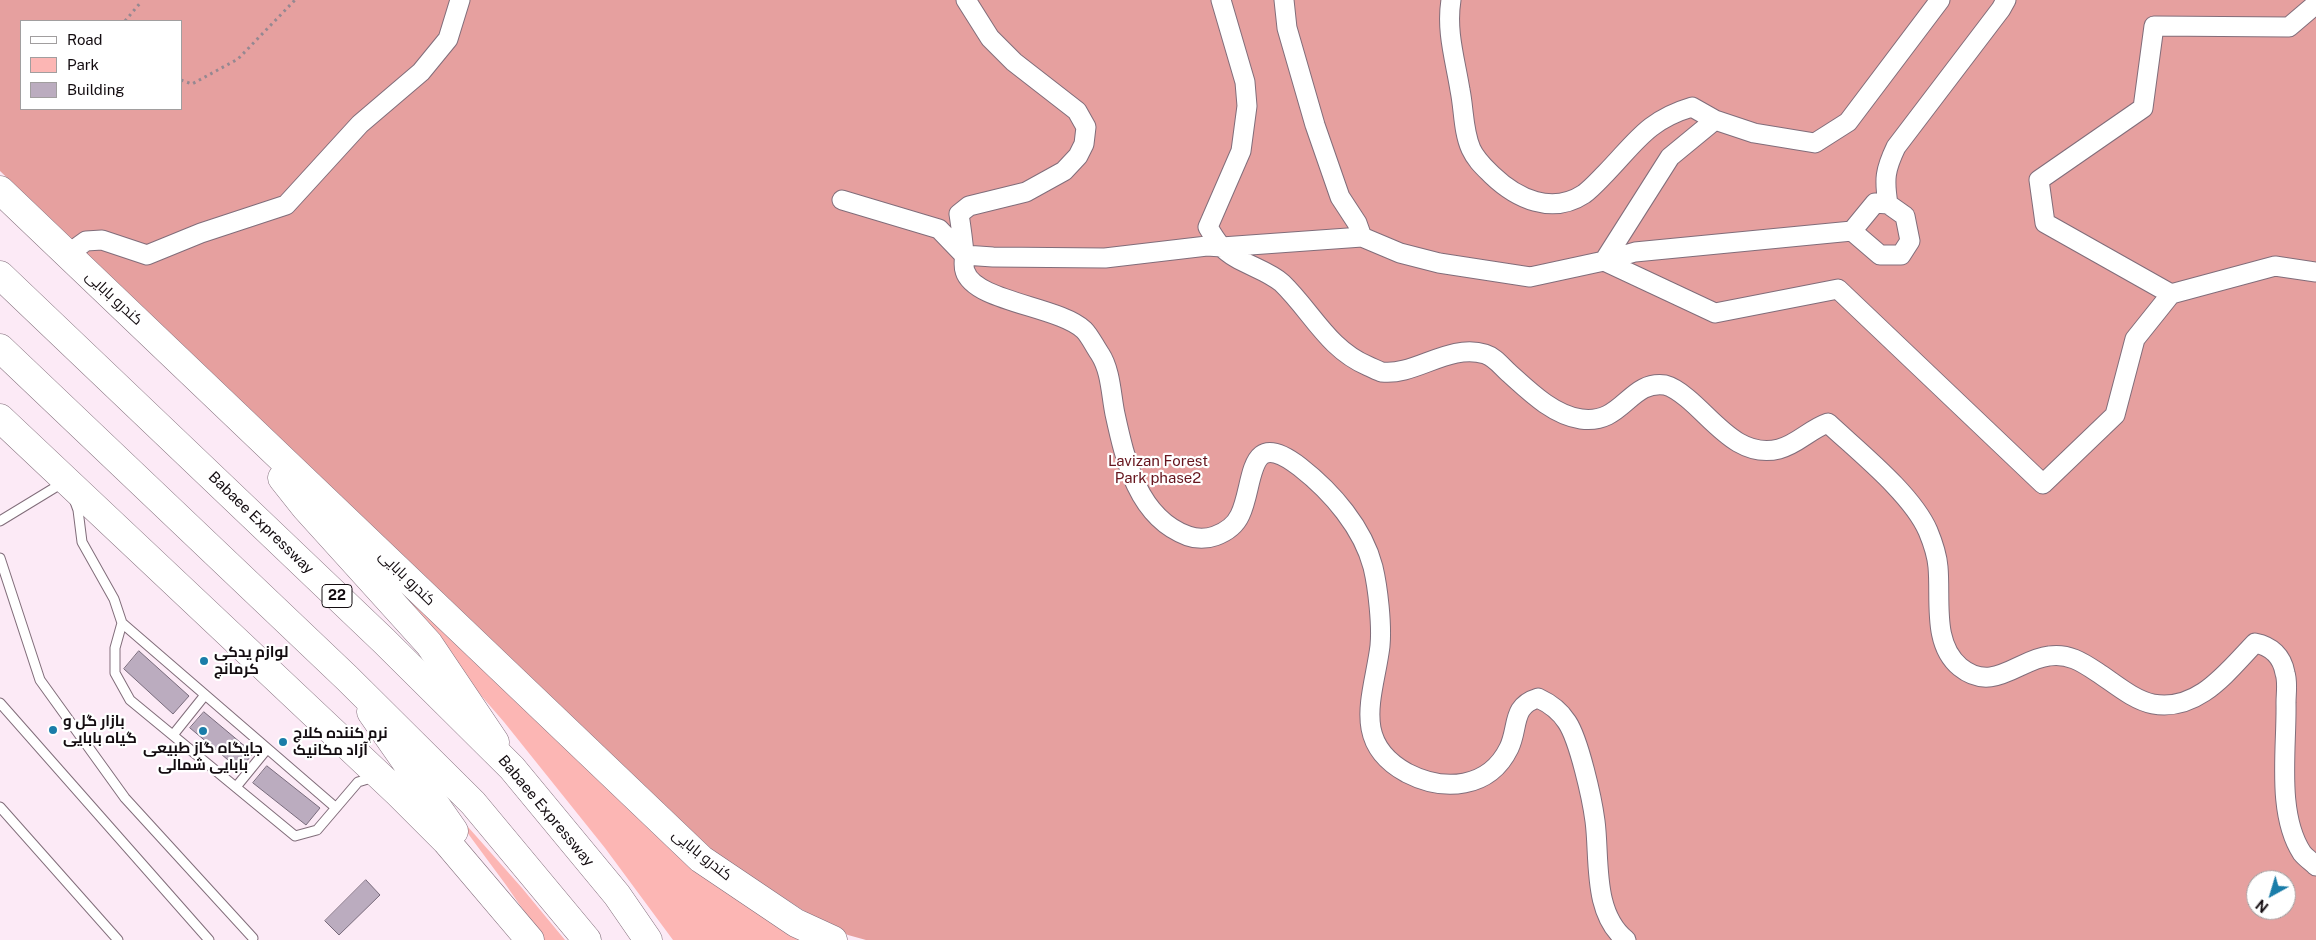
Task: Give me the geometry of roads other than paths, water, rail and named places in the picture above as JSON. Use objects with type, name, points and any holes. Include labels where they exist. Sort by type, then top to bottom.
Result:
[{"type":"main road","name":"کندرو بابایی","points":[[0,190],[210,388],[702,859],[796,923],[833,940]]},
{"type":"main road","name":"Babaee Expressway","points":[[0,275],[384,641],[512,768],[617,895],[648,940]]},
{"type":"main road","points":[[0,348],[347,678],[473,803],[586,940]]},
{"type":"main road","points":[[210,388],[305,507],[429,644],[512,768]]},
{"type":"main road","points":[[0,418],[399,794],[446,841],[530,940]]},
{"type":"main road","points":[[347,678],[530,940]]},
{"type":"street","points":[[68,254],[86,242],[102,240],[148,255],[201,232],[286,205],[360,124],[421,72],[448,39],[460,0]]},
{"type":"street","points":[[966,0],[990,38],[1014,62],[1076,111],[1086,127],[1084,144],[1078,156],[1064,171],[1026,192],[970,206],[960,214],[965,271],[974,284],[1003,298],[1061,316],[1084,330],[1103,358],[1133,481],[1148,506],[1169,526],[1189,537],[1209,539],[1227,532],[1240,515],[1250,472],[1258,457],[1270,452],[1284,456],[1302,468],[1330,495],[1350,519],[1362,538],[1373,568],[1378,604],[1380,643],[1369,699],[1369,718],[1373,737],[1386,757],[1404,771],[1425,781],[1449,786],[1470,783],[1487,775],[1501,761],[1510,745],[1519,712],[1526,701],[1538,698],[1550,704],[1567,722],[1580,756],[1595,821],[1596,870],[1609,917],[1626,940]]},
{"type":"street","points":[[1221,0],[1245,82],[1246,106],[1241,151],[1208,228],[1222,247],[1262,269],[1282,283],[1330,341],[1356,361],[1382,372],[1401,371],[1435,358],[1452,355],[1486,354],[1526,389],[1559,412],[1580,419],[1596,420],[1612,413],[1623,406],[1643,387],[1656,384],[1668,386],[1682,394],[1743,447],[1766,451],[1796,442],[1815,428],[1828,424],[1912,504],[1936,551],[1940,626],[1946,651],[1960,667],[1978,677],[2000,675],[2048,656],[2076,658],[2132,695],[2152,704],[2175,704],[2191,700],[2210,689],[2255,643],[2268,646],[2278,656],[2286,673],[2287,731],[2284,769],[2288,816],[2303,854],[2316,866]]},
{"type":"street","points":[[1284,0],[1287,28],[1315,126],[1340,196],[1357,222],[1362,237]]},
{"type":"street","points":[[1451,0],[1448,15],[1452,52],[1460,89],[1467,140],[1480,163],[1517,196],[1531,202],[1545,204],[1563,202],[1584,194],[1647,129],[1661,119],[1692,107],[1715,120],[1754,133],[1815,143],[1848,122],[1940,0]]},
{"type":"street","points":[[1888,204],[1884,181],[1888,165],[1896,148],[2006,0]]},
{"type":"street","points":[[2171,294],[2045,223],[2039,180],[2143,108],[2154,26],[2289,28],[2316,4]]},
{"type":"street","points":[[1604,261],[1670,157],[1715,120]]},
{"type":"street","points":[[842,200],[939,229],[964,254],[993,257],[1105,258],[1207,246],[1222,247],[1362,237],[1400,253],[1439,263],[1530,277],[1636,252],[1852,231],[1875,203],[1888,204],[1904,216],[1910,241],[1901,255],[1880,255],[1852,231]]},
{"type":"street","points":[[1604,261],[1715,313],[1838,289],[2043,484],[2115,415],[2135,339],[2171,294],[2275,266],[2316,272]]},
{"type":"lane","points":[[0,521],[67,481],[78,510],[82,542],[114,599],[122,623],[335,807]]},
{"type":"lane","points":[[0,558],[40,680],[125,798],[253,938]]},
{"type":"lane","points":[[122,623],[115,648],[115,673],[130,700],[295,836],[317,830],[358,782],[371,778],[399,794]]},
{"type":"lane","points":[[173,735],[205,695]]},
{"type":"lane","points":[[0,703],[209,940]]},
{"type":"lane","points":[[236,787],[267,749]]},
{"type":"lane","points":[[0,807],[118,940]]},
{"type":"place","name":"لوازم یدکی کرمانج","points":[[204,661]]},
{"type":"place","name":"بازار گل و گیاه بابایی","points":[[53,730]]},
{"type":"place","name":"جایگاه گاز طبیعی بابایی شمالی","points":[[203,731]]},
{"type":"place","name":"نرم کننده کلاچ آزاد مکانیک","points":[[283,742]]},
{"type":"park label","name":"Lavizan Forest Park phase2","points":[[1158,470]]}]
